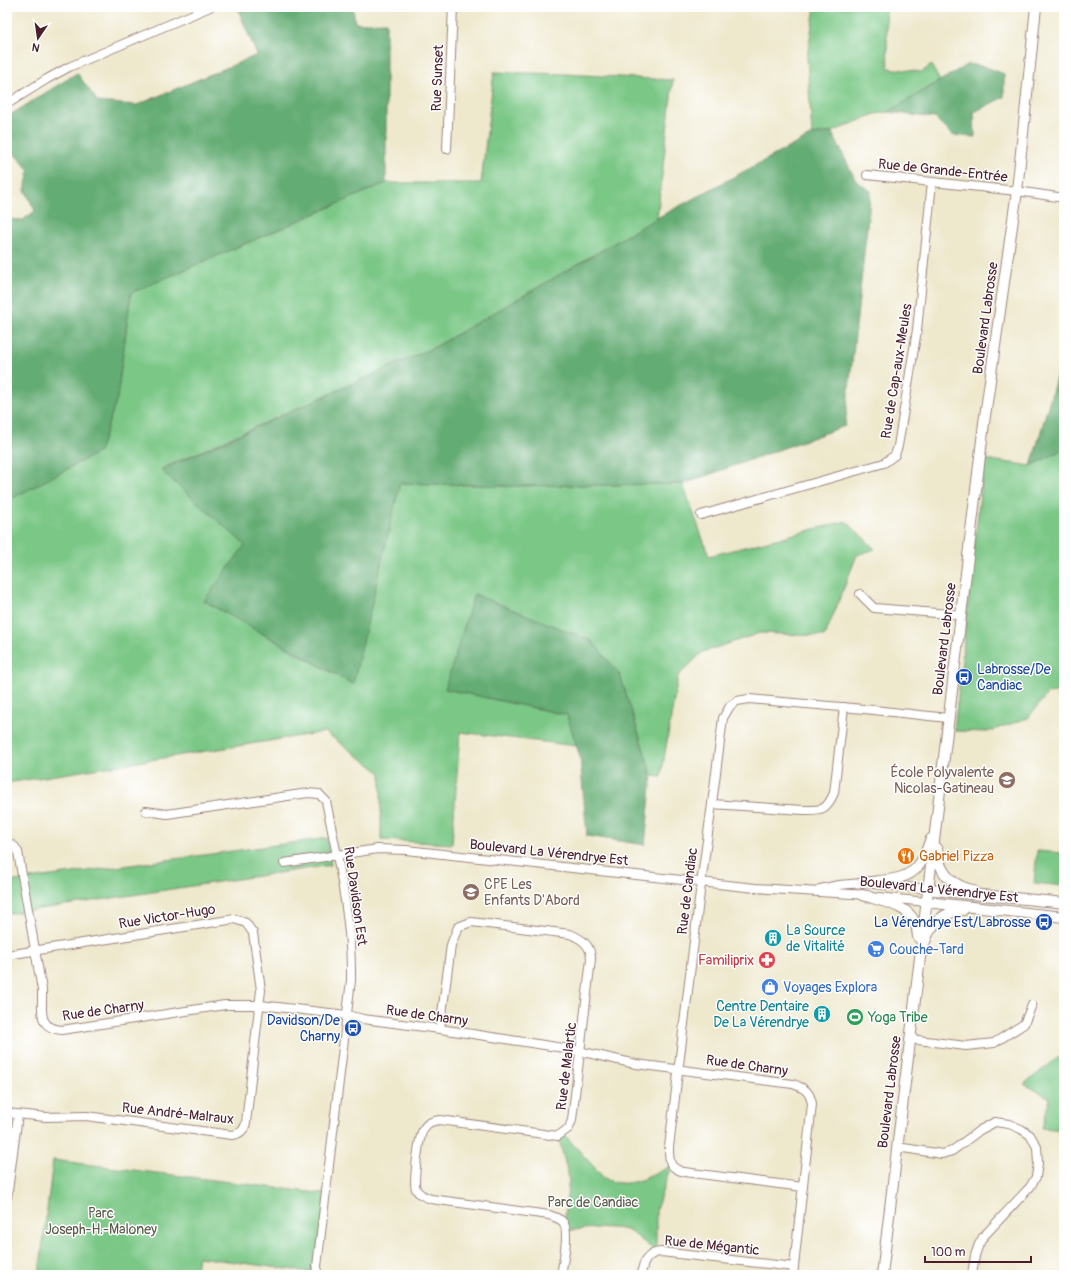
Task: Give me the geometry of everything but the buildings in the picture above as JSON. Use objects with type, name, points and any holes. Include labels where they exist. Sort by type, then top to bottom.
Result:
[{"type":"main road","name":"Boulevard Labrosse","points":[[882,1275],[984,423],[1017,191],[1036,7]]},
{"type":"main road","points":[[862,883],[899,878],[914,871],[923,858],[937,824]]},
{"type":"main road","points":[[937,824],[938,857],[946,876],[964,888],[995,896]]},
{"type":"main road","name":"Boulevard La Vérendrye Est","points":[[928,889],[1064,903]]},
{"type":"main road","points":[[862,895],[904,909],[913,918],[918,932],[919,966]]},
{"type":"main road","name":"Boulevard La Vérendrye Est","points":[[926,902],[1064,917]]},
{"type":"main road","points":[[919,966],[926,938],[940,918],[947,913],[955,911],[986,909]]},
{"type":"street","points":[[7,104],[69,67],[210,7]]},
{"type":"street","name":"Rue Sunset","points":[[447,149],[453,7]]},
{"type":"street","name":"Rue de Grande-Entrée","points":[[867,175],[1017,191],[1064,198]]},
{"type":"street","name":"Rue de Cap-aux-Meules","points":[[700,515],[884,463],[895,455],[898,446],[917,330],[932,182]]},
{"type":"street","points":[[860,594],[874,608],[962,615]]},
{"type":"street","name":"Rue de Candiac","points":[[803,1187],[684,1172],[671,1166],[669,1159],[678,1069],[722,718],[730,706],[737,701],[749,699],[948,718]]},
{"type":"street","points":[[712,804],[803,810],[825,808],[829,804],[834,793],[844,707]]},
{"type":"street","name":"Rue Davidson Est","points":[[146,811],[167,814],[314,793],[319,794],[326,802],[348,918],[351,947],[351,980],[316,1275]]},
{"type":"street","name":"Rue de Charny","points":[[7,842],[18,852],[42,990],[43,1019],[46,1024],[56,1030],[225,1005],[260,1005],[347,1015],[370,1020],[440,1029],[581,1052],[636,1064],[793,1084],[807,1091],[811,1098],[812,1104],[793,1271]]},
{"type":"street","name":"Boulevard La Vérendrye Est","points":[[284,863],[378,849],[406,850],[701,883],[862,895],[926,902]]},
{"type":"street","name":"Boulevard La Vérendrye Est","points":[[811,892],[839,885],[862,883],[928,889]]},
{"type":"street","name":"Rue Victor-Hugo","points":[[7,955],[228,920],[241,920],[246,923],[253,933],[261,990],[260,1005]]},
{"type":"street","name":"Rue de Malartic","points":[[440,1029],[451,945],[458,927],[471,922],[570,934],[580,938],[590,948],[591,953],[581,1052],[572,1120],[568,1128],[558,1136],[440,1120],[432,1121],[423,1129],[415,1178],[416,1189],[424,1197],[549,1215],[560,1220],[564,1223],[566,1231],[561,1275]]},
{"type":"street","name":"Rue André-Malraux","points":[[7,1113],[46,1117],[86,1116],[232,1135],[237,1134],[245,1129],[260,1005]]},
{"type":"street","points":[[910,1039],[966,1046],[994,1043],[1024,1024],[1032,1005]]},
{"type":"street","points":[[7,1198],[18,1115]]},
{"type":"street","points":[[897,1148],[942,1154],[952,1151],[980,1130],[995,1122],[1009,1124],[1021,1129],[1032,1138],[1037,1147],[1038,1154],[1036,1177],[1030,1187],[978,1244],[975,1252],[972,1275]]},
{"type":"street","name":"Rue de Mégantic","points":[[641,1275],[646,1259],[650,1255],[661,1252],[793,1271]]},
{"type":"green space","points":[[237,7],[353,7],[355,23],[386,22],[386,183],[131,293],[117,398],[99,452],[7,501],[7,219],[23,220],[35,211],[25,190],[29,170],[7,146],[7,117],[77,73],[98,102],[137,105],[257,55]]},
{"type":"green space","points":[[815,7],[886,7],[888,68],[922,72],[931,65],[940,81],[888,112],[875,114],[832,132],[812,135],[807,57]]},
{"type":"green space","points":[[968,64],[986,67],[1004,74],[1004,97],[974,112],[975,137],[952,135],[935,118],[888,112]]},
{"type":"green space","points":[[494,72],[566,74],[673,80],[657,218],[437,346],[161,469],[246,545],[204,601],[352,684],[399,483],[507,486],[683,484],[709,556],[846,521],[875,549],[857,555],[825,636],[760,633],[703,652],[678,676],[661,777],[652,776],[620,675],[446,689],[567,715],[577,746],[460,732],[452,844],[381,840],[381,773],[325,732],[7,783],[7,501],[99,452],[117,398],[131,293],[386,183],[481,183]]},
{"type":"green space","points":[[832,132],[856,181],[871,191],[845,426],[683,484],[507,486],[400,483],[353,684],[204,601],[245,545],[161,470],[437,346],[657,218],[812,135]]},
{"type":"green space","points":[[1064,335],[1064,449],[1031,466],[1060,364]]},
{"type":"green space","points":[[1064,449],[1064,691],[1048,693],[1028,718],[987,732],[954,731],[984,459],[1031,466]]},
{"type":"green space","points":[[474,594],[592,641],[620,675],[652,776],[645,845],[587,836],[580,757],[567,715],[445,689]]},
{"type":"green space","points":[[327,838],[331,865],[7,914],[7,882]]},
{"type":"green space","points":[[1037,851],[1064,853],[1064,886],[1034,883]]},
{"type":"green space","points":[[1064,1053],[1064,1130],[1042,1128],[1050,1098],[1024,1084]]},
{"type":"green space","name":"Parc de Candiac","points":[[563,1133],[603,1177],[612,1181],[629,1183],[637,1181],[671,1166],[656,1210],[656,1252],[635,1235],[622,1229],[598,1228],[566,1231],[564,1223],[569,1178],[558,1136]]},
{"type":"green space","name":"Parc Joseph-H.-Maloney","points":[[53,1160],[326,1194],[316,1273],[198,1257],[195,1275],[39,1275]]},
{"type":"place","name":"Labrosse/De Candiac","points":[[964,677]]},
{"type":"place","name":"École Polyvalente Nicolas-Gatineau","points":[[1007,780]]},
{"type":"place","name":"Gabriel Pizza","points":[[906,856]]},
{"type":"place","name":"CPE Les Enfants D'Abord","points":[[471,892]]},
{"type":"place","name":"La Vérendrye Est/Labrosse","points":[[1044,922]]},
{"type":"place","name":"La Source de Vitalité","points":[[773,938]]},
{"type":"place","name":"Couche-Tard","points":[[876,949]]},
{"type":"place","name":"Familiprix","points":[[767,960]]},
{"type":"place","name":"Voyages Explora","points":[[770,987]]},
{"type":"place","name":"Centre Dentaire De La Vérendrye","points":[[822,1014]]},
{"type":"place","name":"Yoga Tribe","points":[[855,1017]]},
{"type":"place","name":"Davidson/De Charny","points":[[353,1028]]}]
